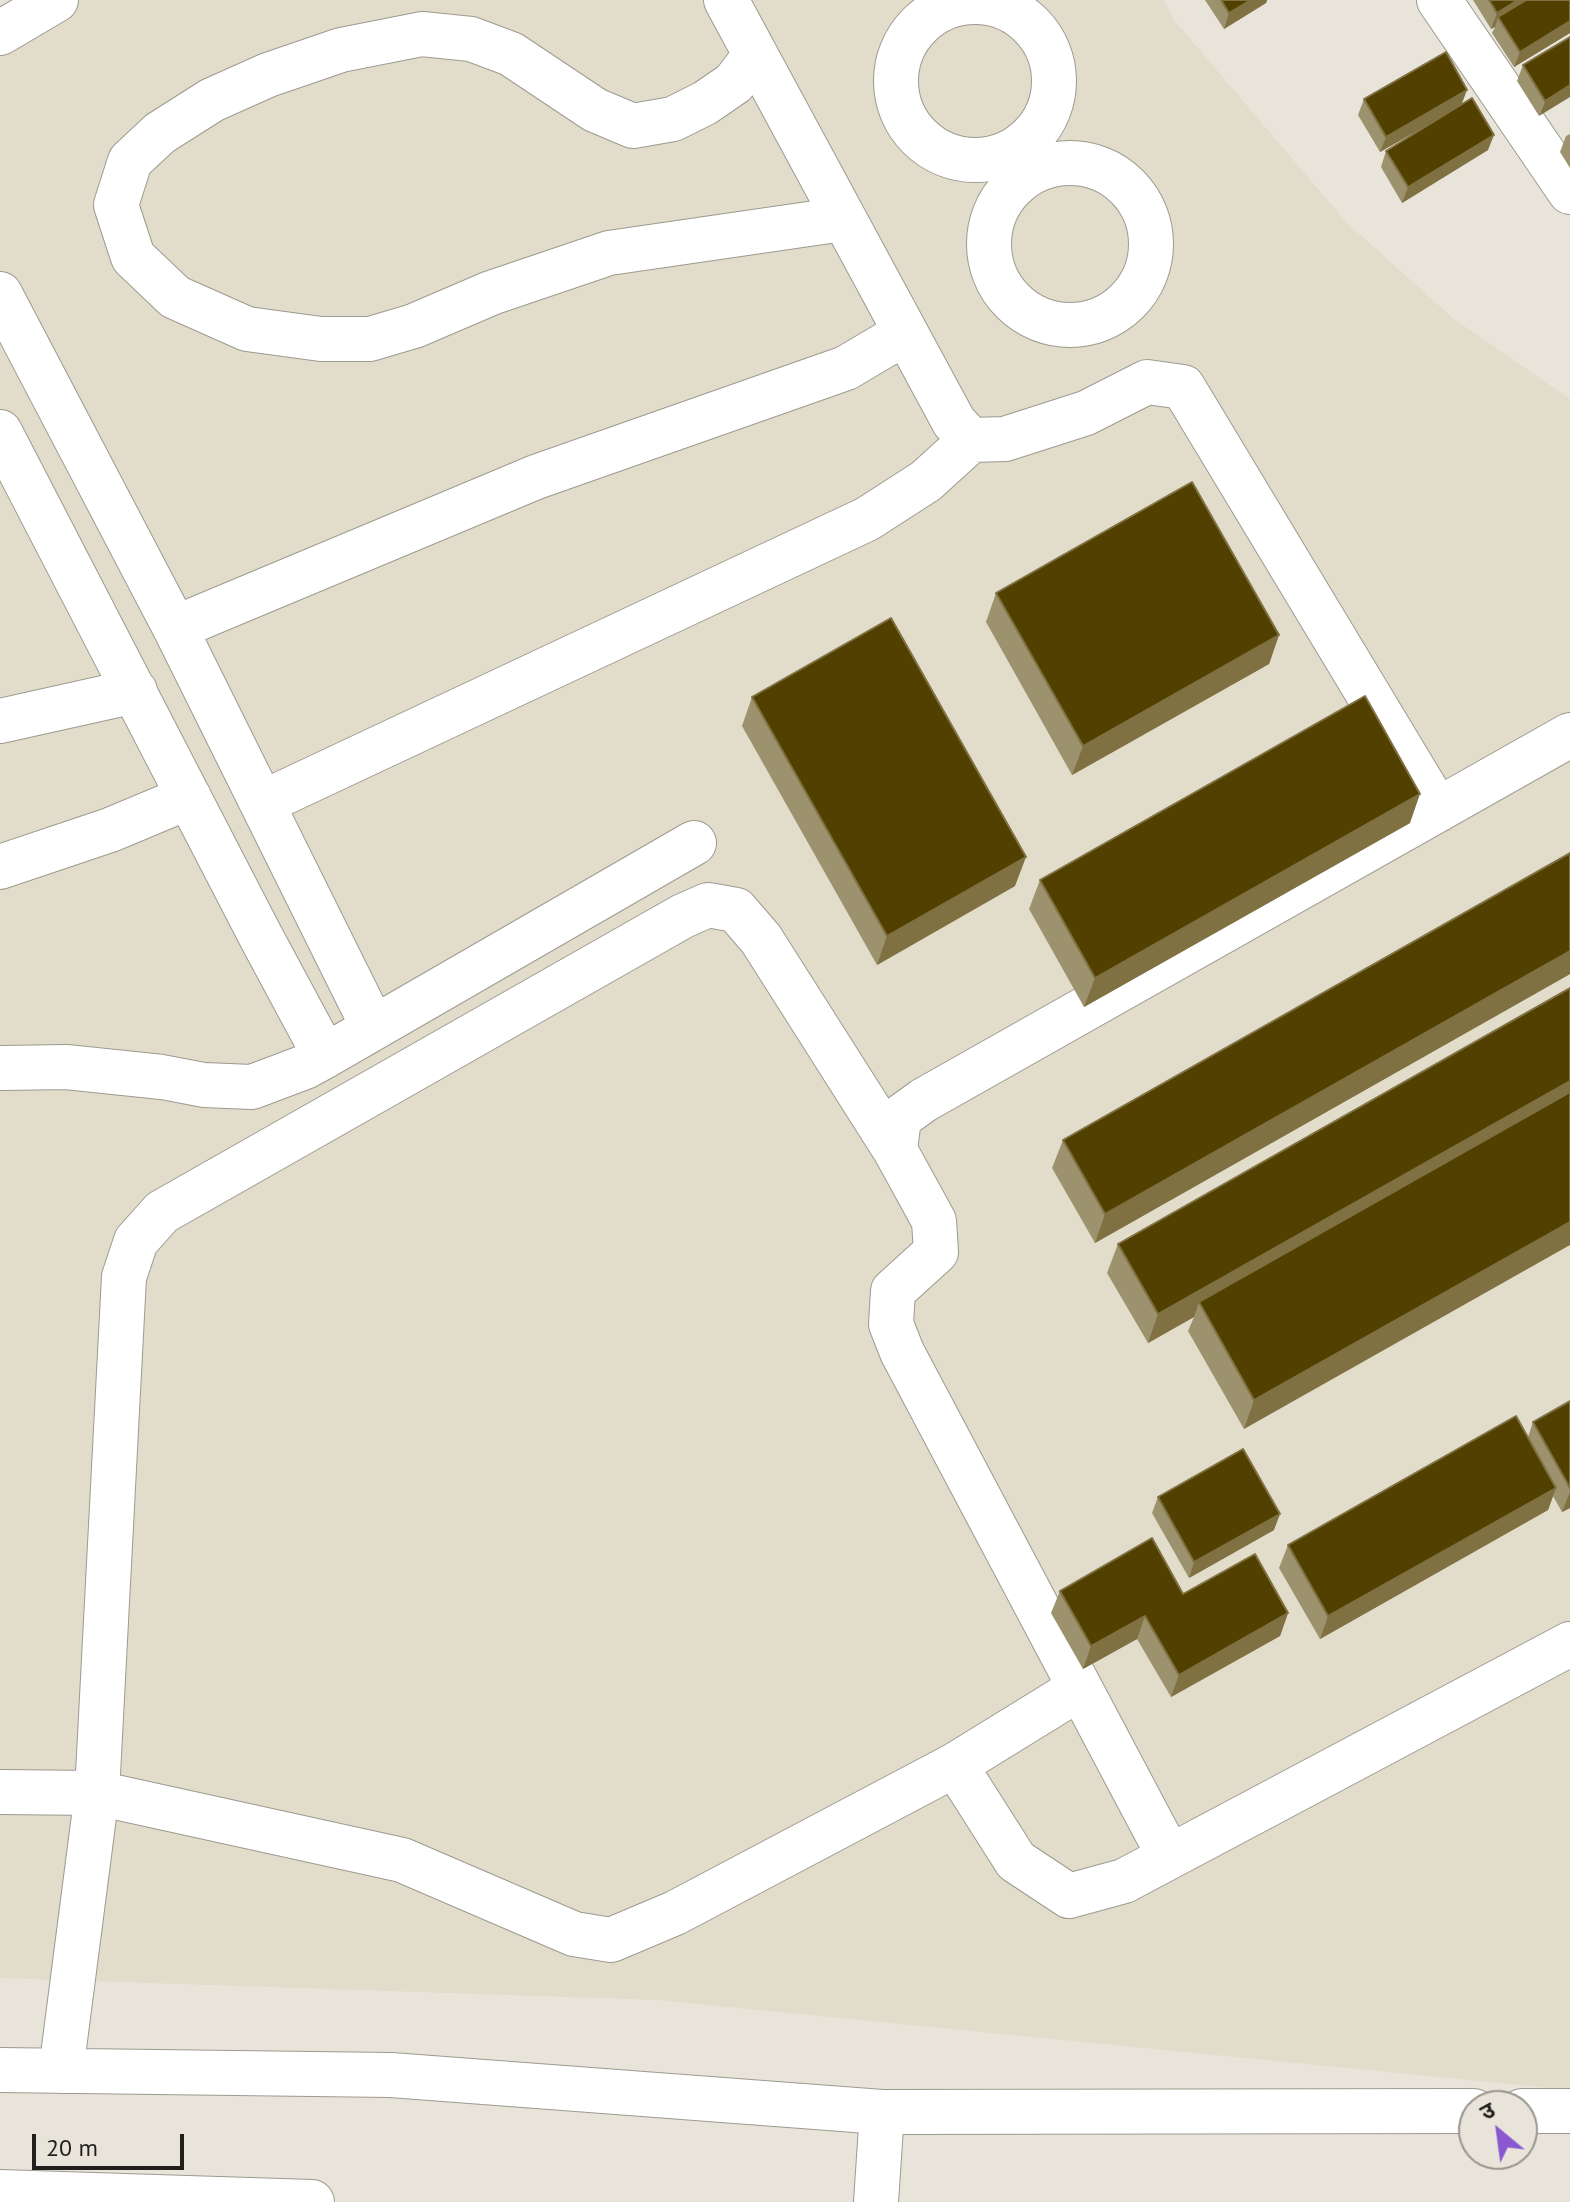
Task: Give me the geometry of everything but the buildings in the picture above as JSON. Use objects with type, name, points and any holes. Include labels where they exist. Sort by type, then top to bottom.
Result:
[{"type":"street","points":[[726,0],[954,422],[971,440]]},
{"type":"street","points":[[1439,0],[1570,192]]},
{"type":"street","points":[[940,4],[995,4],[1019,15],[1038,32],[1051,56],[1054,82],[1050,108],[1023,160],[967,160],[941,153],[920,139],[905,118],[896,93],[897,68],[905,43],[940,4]]},
{"type":"street","points":[[755,55],[734,83],[705,103],[673,119],[633,126],[595,110],[511,54],[471,39],[422,34],[341,50],[268,75],[212,100],[160,133],[130,161],[116,205],[133,257],[175,297],[247,329],[321,339],[370,339],[414,326],[491,293],[609,253],[843,219]]},
{"type":"street","points":[[0,294],[175,628],[373,1027]]},
{"type":"street","points":[[175,628],[536,477],[846,368],[905,333]]},
{"type":"street","points":[[262,803],[867,519],[926,481],[971,440],[1005,439],[1086,413],[1147,382],[1183,387],[1438,810]]},
{"type":"street","points":[[0,432],[325,1056]]},
{"type":"street","points":[[0,721],[135,691]]},
{"type":"street","points":[[895,1150],[899,1118],[924,1100],[1570,735]]},
{"type":"street","points":[[0,867],[110,830],[189,797]]},
{"type":"street","points":[[0,1068],[66,1067],[162,1077],[204,1085],[252,1087],[325,1056],[694,843]]},
{"type":"street","points":[[61,2071],[97,1793],[124,1277],[136,1241],[162,1212],[683,916],[708,905],[736,910],[761,939],[895,1150],[934,1221],[936,1252],[893,1291],[891,1324],[902,1352],[1169,1856]]},
{"type":"street","points":[[955,1765],[1016,1861],[1069,1896],[1124,1881],[1570,1644]]},
{"type":"street","points":[[0,1792],[97,1793],[402,1860],[574,1934],[611,1940],[675,1913],[955,1765],[1080,1688]]},
{"type":"street","points":[[0,2070],[391,2075],[882,2112],[1458,2111]]},
{"type":"street","points":[[1538,2111],[1570,2111]]},
{"type":"street","points":[[876,2202],[882,2112]]},
{"type":"street","points":[[0,2192],[312,2202]]},
{"type":"shaded area","points":[[62,0],[1163,0],[1175,21],[1347,223],[1454,319],[1570,399],[1570,2090],[657,2000],[0,1978],[0,32]]}]
